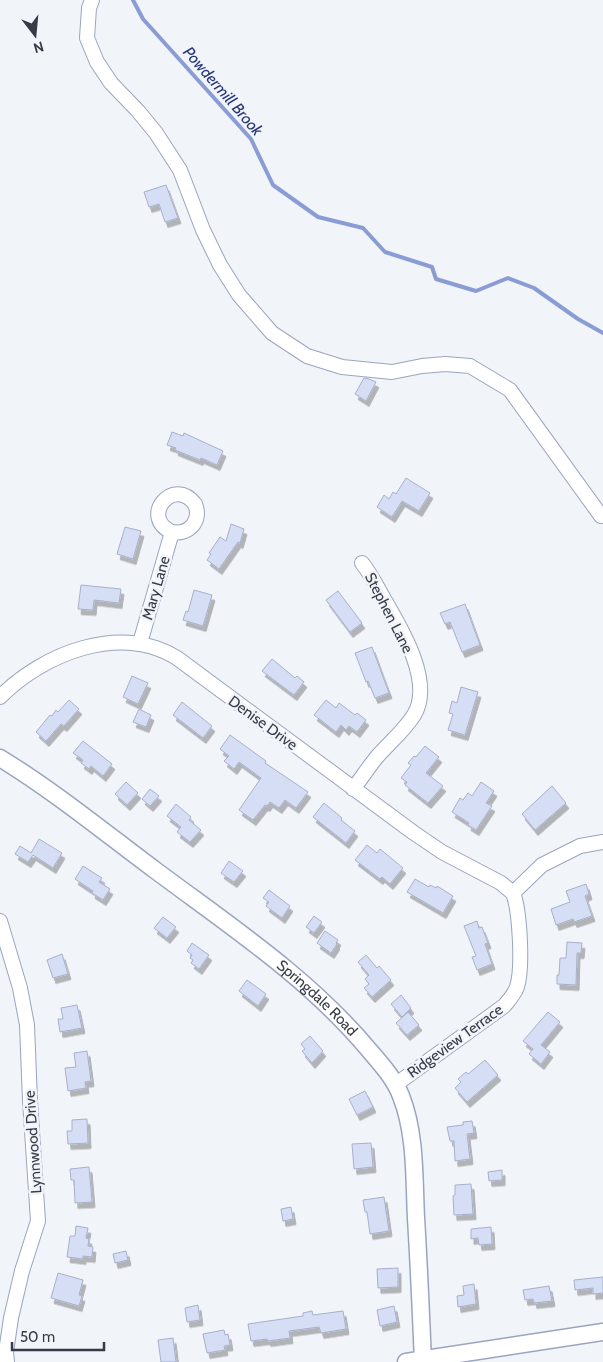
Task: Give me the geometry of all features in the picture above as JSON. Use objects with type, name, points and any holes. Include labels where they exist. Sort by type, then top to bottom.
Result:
[{"type":"street","points":[[92,0],[89,8],[87,38],[97,62],[111,83],[138,110],[161,140],[180,170],[203,230],[220,265],[239,295],[272,334],[307,356],[342,367],[392,372],[445,364],[470,366],[510,390],[601,516]]},
{"type":"street","name":"Mary Lane","points":[[140,643],[172,532]]},
{"type":"street","name":"Stephen Lane","points":[[353,789],[375,759],[413,716],[419,701],[420,690],[418,675],[401,629],[371,575],[362,563]]},
{"type":"street","name":"Denise Drive","points":[[0,697],[34,670],[69,652],[101,644],[140,643],[159,648],[177,658],[353,789],[442,852],[500,883],[513,893]]},
{"type":"street","name":"Springdale Road","points":[[0,758],[22,771],[87,819],[302,982],[338,1014],[388,1072],[400,1094],[408,1117],[412,1146],[423,1361]]},
{"type":"street","points":[[513,893],[542,865],[580,846],[603,842]]},
{"type":"street","name":"Ridgeview Terrace","points":[[395,1085],[504,1006],[513,996],[517,986],[519,964],[518,918],[516,900],[513,893]]},
{"type":"street","name":"Lynnwood Drive","points":[[0,921],[20,988],[27,1025],[38,1221],[22,1271],[11,1318],[6,1362]]},
{"type":"street","points":[[406,1362],[423,1361],[603,1332]]},
{"type":"building","points":[[166,185],[178,218],[165,222],[159,204],[149,207],[144,192]]},
{"type":"building","points":[[364,378],[376,382],[366,401],[355,394]]},
{"type":"building","points":[[172,432],[183,436],[184,433],[223,451],[217,465],[175,450],[176,448],[167,445]]},
{"type":"building","points":[[406,478],[430,493],[419,511],[402,501],[392,517],[377,507],[384,495],[389,499],[393,492],[396,494]]},
{"type":"building","points":[[231,524],[244,529],[240,543],[238,542],[219,569],[207,560],[211,554],[209,553],[220,537],[226,541]]},
{"type":"building","points":[[125,527],[141,531],[133,559],[117,554]]},
{"type":"building","points":[[81,585],[121,589],[119,603],[94,600],[93,610],[78,609]]},
{"type":"building","points":[[194,590],[212,595],[203,626],[183,620],[186,611],[188,612]]},
{"type":"building","points":[[338,591],[362,623],[350,632],[326,600]]},
{"type":"building","points":[[465,604],[480,645],[462,652],[450,622],[445,624],[440,613]]},
{"type":"building","points":[[372,647],[389,693],[375,698],[368,681],[366,682],[355,653]]},
{"type":"building","points":[[272,659],[295,678],[297,676],[304,682],[294,695],[262,671]]},
{"type":"building","points":[[132,676],[148,683],[138,704],[123,697]]},
{"type":"building","points":[[461,687],[478,692],[465,735],[448,730],[453,714],[449,713],[452,701],[457,703]]},
{"type":"building","points":[[69,700],[79,709],[64,726],[61,724],[46,741],[36,732],[50,715],[52,716],[56,710],[58,712]]},
{"type":"building","points":[[326,700],[336,708],[339,703],[355,715],[357,713],[366,720],[357,732],[349,726],[346,730],[341,725],[336,732],[314,715]]},
{"type":"building","points":[[182,702],[212,726],[203,738],[173,715]]},
{"type":"building","points":[[139,709],[151,715],[146,727],[133,722]]},
{"type":"building","points":[[230,735],[266,761],[265,763],[308,792],[296,808],[285,800],[279,808],[270,802],[267,806],[265,805],[253,820],[239,810],[261,778],[239,762],[234,769],[224,761],[229,756],[220,749]]},
{"type":"building","points":[[83,741],[112,764],[103,776],[91,766],[89,769],[81,763],[83,760],[73,753]]},
{"type":"building","points":[[425,746],[439,757],[426,773],[443,786],[428,803],[405,785],[407,782],[401,778],[411,765],[408,763]]},
{"type":"building","points":[[126,782],[138,793],[127,805],[115,794]]},
{"type":"building","points":[[481,782],[494,791],[486,803],[492,806],[476,830],[452,812],[460,798],[463,800],[468,793],[472,796]]},
{"type":"building","points":[[552,786],[566,803],[535,830],[522,814]]},
{"type":"building","points":[[150,789],[159,796],[150,806],[142,799]]},
{"type":"building","points":[[324,803],[355,831],[346,843],[313,817]]},
{"type":"building","points":[[176,804],[191,817],[189,820],[201,830],[190,842],[177,832],[181,827],[167,816]]},
{"type":"building","points":[[39,839],[62,853],[53,868],[33,855],[28,862],[15,854],[20,846],[31,853]]},
{"type":"building","points":[[367,845],[377,853],[380,849],[403,868],[390,884],[382,877],[380,879],[355,860]]},
{"type":"building","points":[[229,861],[243,871],[234,882],[221,873]]},
{"type":"building","points":[[83,866],[102,878],[99,882],[110,889],[103,900],[75,879]]},
{"type":"building","points":[[415,879],[429,887],[430,885],[436,888],[437,886],[453,896],[443,913],[407,892]]},
{"type":"building","points":[[586,884],[589,894],[585,896],[592,916],[574,922],[573,919],[556,925],[551,909],[570,902],[566,891]]},
{"type":"building","points":[[269,890],[290,906],[282,918],[266,906],[269,902],[263,898]]},
{"type":"building","points":[[314,916],[322,922],[314,933],[306,927]]},
{"type":"building","points":[[163,917],[176,927],[167,938],[154,928]]},
{"type":"building","points":[[477,921],[479,928],[482,927],[488,943],[485,944],[492,964],[477,970],[472,957],[476,956],[464,926]]},
{"type":"building","points":[[325,931],[338,940],[331,953],[317,943]]},
{"type":"building","points":[[567,942],[582,943],[581,953],[577,953],[576,985],[557,984],[560,958],[566,958]]},
{"type":"building","points":[[192,943],[209,955],[199,969],[191,963],[193,960],[190,958],[192,955],[187,951]]},
{"type":"building","points":[[62,954],[68,974],[53,978],[47,960]]},
{"type":"building","points":[[366,955],[391,980],[372,997],[364,988],[369,984],[365,979],[369,975],[358,962]]},
{"type":"building","points":[[247,980],[266,994],[258,1006],[239,991]]},
{"type":"building","points":[[401,995],[411,1008],[402,1017],[391,1004]]},
{"type":"building","points":[[77,1005],[82,1028],[60,1032],[58,1019],[63,1019],[61,1008]]},
{"type":"building","points":[[408,1012],[419,1025],[407,1035],[396,1023]]},
{"type":"building","points":[[548,1012],[560,1022],[541,1045],[550,1052],[541,1064],[529,1054],[533,1049],[523,1041]]},
{"type":"building","points":[[310,1036],[323,1051],[312,1063],[302,1051],[305,1049],[301,1044]]},
{"type":"building","points":[[87,1051],[91,1081],[85,1082],[86,1088],[68,1091],[65,1068],[76,1067],[74,1053]]},
{"type":"building","points":[[485,1060],[498,1075],[467,1102],[455,1088],[461,1082],[458,1079],[466,1072],[468,1074]]},
{"type":"building","points":[[365,1091],[373,1107],[357,1115],[349,1099]]},
{"type":"building","points":[[87,1119],[88,1143],[68,1144],[67,1131],[72,1131],[72,1120]]},
{"type":"building","points":[[472,1121],[474,1133],[467,1134],[470,1159],[455,1161],[454,1141],[450,1141],[447,1127],[463,1125],[463,1122]]},
{"type":"building","points":[[371,1143],[373,1167],[354,1169],[352,1144]]},
{"type":"building","points":[[89,1167],[92,1202],[75,1203],[74,1180],[71,1180],[70,1169]]},
{"type":"building","points":[[502,1170],[502,1180],[489,1181],[488,1172]]},
{"type":"building","points":[[471,1184],[473,1214],[454,1215],[453,1196],[455,1195],[455,1185]]},
{"type":"building","points":[[384,1197],[389,1231],[370,1234],[363,1200]]},
{"type":"building","points":[[291,1207],[293,1219],[283,1221],[281,1209]]},
{"type":"building","points":[[76,1226],[88,1228],[86,1238],[89,1239],[88,1246],[93,1247],[92,1257],[83,1256],[83,1259],[67,1257],[70,1236],[75,1236]]},
{"type":"building","points":[[491,1227],[492,1244],[479,1245],[478,1238],[471,1239],[471,1229]]},
{"type":"building","points":[[126,1251],[128,1260],[115,1263],[113,1254]]},
{"type":"building","points":[[398,1268],[398,1287],[378,1288],[377,1269]]},
{"type":"building","points":[[58,1273],[83,1280],[79,1295],[82,1296],[79,1306],[51,1298]]},
{"type":"building","points":[[603,1277],[603,1293],[593,1294],[593,1288],[575,1290],[574,1280]]},
{"type":"building","points":[[474,1284],[476,1304],[458,1307],[457,1296],[464,1295],[463,1286]]},
{"type":"building","points":[[549,1286],[552,1301],[534,1303],[533,1299],[525,1300],[523,1290]]},
{"type":"building","points":[[198,1305],[200,1320],[187,1322],[185,1308]]},
{"type":"building","points":[[394,1306],[397,1322],[380,1326],[377,1310]]},
{"type":"building","points":[[312,1311],[313,1315],[343,1311],[346,1329],[321,1333],[319,1327],[289,1331],[290,1338],[251,1341],[248,1324],[303,1316],[303,1313]]},
{"type":"building","points":[[224,1330],[225,1335],[228,1334],[230,1345],[224,1346],[225,1350],[207,1353],[203,1334]]},
{"type":"building","points":[[173,1338],[176,1362],[161,1362],[158,1340]]},
{"type":"waterway","name":"Powdermill Brook","points":[[133,0],[143,19],[251,139],[273,185],[318,217],[363,228],[385,252],[432,267],[436,279],[476,291],[508,278],[534,288],[578,319],[603,333]]}]
